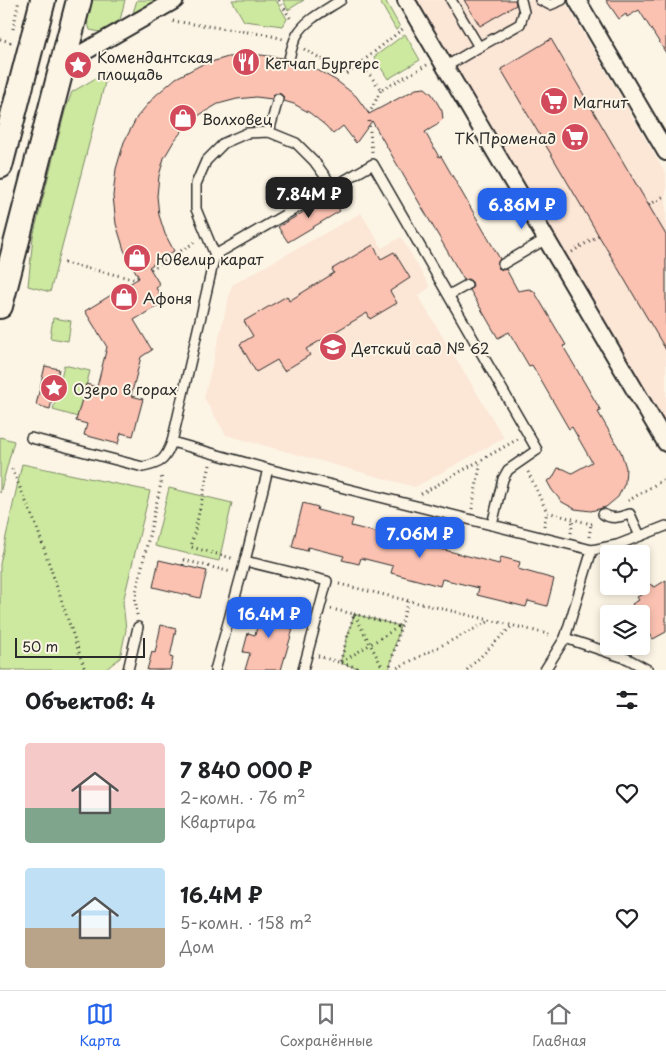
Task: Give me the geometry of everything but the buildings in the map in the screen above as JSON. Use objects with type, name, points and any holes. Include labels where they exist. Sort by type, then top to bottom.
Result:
[{"type":"main road","points":[[0,166],[43,0]]},
{"type":"main road","points":[[0,306],[79,0]]},
{"type":"street","points":[[63,64],[175,0]]},
{"type":"street","points":[[406,0],[666,443]]},
{"type":"street","points":[[577,0],[666,152]]},
{"type":"lane","points":[[289,58],[293,43],[301,29],[310,20],[341,0]]},
{"type":"lane","points":[[451,0],[479,47]]},
{"type":"lane","points":[[445,67],[520,24],[524,12],[521,0]]},
{"type":"lane","points":[[540,0],[550,5],[562,0]]},
{"type":"lane","points":[[269,132],[278,99]]},
{"type":"lane","points":[[31,438],[143,466],[158,464],[167,455],[172,442],[215,255],[196,210],[196,184],[206,160],[224,143],[247,133],[269,132],[296,143],[314,161],[333,188]]},
{"type":"lane","points":[[215,255],[373,164],[537,450],[508,470],[503,479],[492,525]]},
{"type":"lane","points":[[503,264],[546,239]]},
{"type":"lane","points":[[449,295],[467,284]]},
{"type":"lane","points":[[172,442],[268,469],[592,550],[617,544],[666,526]]},
{"type":"lane","points":[[215,670],[268,469]]},
{"type":"lane","points":[[606,516],[617,518],[630,514],[640,536]]},
{"type":"lane","points":[[545,670],[565,638],[592,550]]},
{"type":"lane","points":[[245,561],[327,581],[303,670]]},
{"type":"lane","points":[[128,670],[138,627]]},
{"type":"lane","points":[[565,638],[628,659],[648,670]]},
{"type":"path","points":[[0,39],[10,42],[19,0]]},
{"type":"path","points":[[280,0],[292,21],[301,29]]},
{"type":"path","points":[[361,63],[381,90]]},
{"type":"path","points":[[368,113],[381,90],[427,65]]},
{"type":"path","points":[[369,120],[371,123],[373,164]]},
{"type":"path","points":[[649,205],[666,195]]},
{"type":"path","points":[[559,260],[598,235]]},
{"type":"path","points":[[151,269],[206,236]]},
{"type":"path","points":[[64,262],[134,279],[138,277]]},
{"type":"path","points":[[405,503],[528,434]]},
{"type":"path","points":[[213,454],[192,547],[245,561]]},
{"type":"path","points":[[470,519],[481,460]]},
{"type":"path","points":[[138,627],[135,597],[162,479],[158,464]]},
{"type":"path","points":[[527,469],[547,512],[544,527]]},
{"type":"path","points":[[12,470],[36,525],[85,670]]},
{"type":"path","points":[[547,512],[591,524],[666,478]]},
{"type":"path","points":[[571,534],[573,519]]},
{"type":"path","points":[[589,537],[591,524]]},
{"type":"path","points":[[183,565],[184,560],[241,574]]},
{"type":"path","points":[[327,581],[565,638]]},
{"type":"path","points":[[389,670],[408,600]]},
{"type":"path","points":[[321,606],[400,626]]},
{"type":"path","points":[[354,614],[384,670]]},
{"type":"path","points":[[340,663],[354,614]]},
{"type":"path","points":[[393,670],[491,620]]},
{"type":"path","points":[[467,670],[513,625]]},
{"type":"path","points":[[340,663],[400,626]]},
{"type":"path","points":[[308,653],[365,670]]},
{"type":"shaded area","points":[[417,0],[564,0],[666,174],[666,424]]},
{"type":"shaded area","name":"Детский сад № 62","points":[[361,213],[382,248],[401,237],[430,287],[418,296],[504,438],[415,487],[226,435],[204,398],[232,285]]},
{"type":"green space","points":[[92,0],[125,0],[120,20],[100,32],[90,30],[87,20]]},
{"type":"green space","points":[[137,0],[156,0],[133,13]]},
{"type":"green space","points":[[232,0],[276,0],[287,19],[283,26],[244,21]]},
{"type":"green space","points":[[283,0],[304,0],[288,10]]},
{"type":"green space","points":[[379,0],[385,0],[400,27],[396,30]]},
{"type":"green space","points":[[405,34],[420,60],[388,79],[374,57]]},
{"type":"green space","points":[[108,71],[50,292],[28,286],[33,237],[65,111],[72,92]]},
{"type":"green space","points":[[53,318],[71,321],[68,341],[50,338]]},
{"type":"green space","points":[[64,365],[90,371],[78,417],[53,410]]},
{"type":"green space","points":[[0,437],[14,441],[0,493]]},
{"type":"green space","points":[[22,464],[150,491],[123,602],[126,630],[120,658],[105,670],[0,670],[0,564]]},
{"type":"green space","points":[[169,488],[232,503],[219,561],[155,546]]},
{"type":"green space","points":[[354,614],[400,626],[389,670],[365,670],[340,663]]},
{"type":"place","name":"Кетчап Бургерс","points":[[246,62]]},
{"type":"place","name":"Комендантская площадь","points":[[78,65]]},
{"type":"place","name":"Магнит","points":[[554,101]]},
{"type":"place","name":"Волховец","points":[[183,118]]},
{"type":"place","name":"ТК Променад","points":[[575,137]]},
{"type":"place","name":"Ювелир карат","points":[[137,258]]},
{"type":"place","name":"Афоня","points":[[124,297]]},
{"type":"place","name":"Детский сад № 62","points":[[333,347]]},
{"type":"place","name":"Озеро в горах","points":[[54,388]]}]
